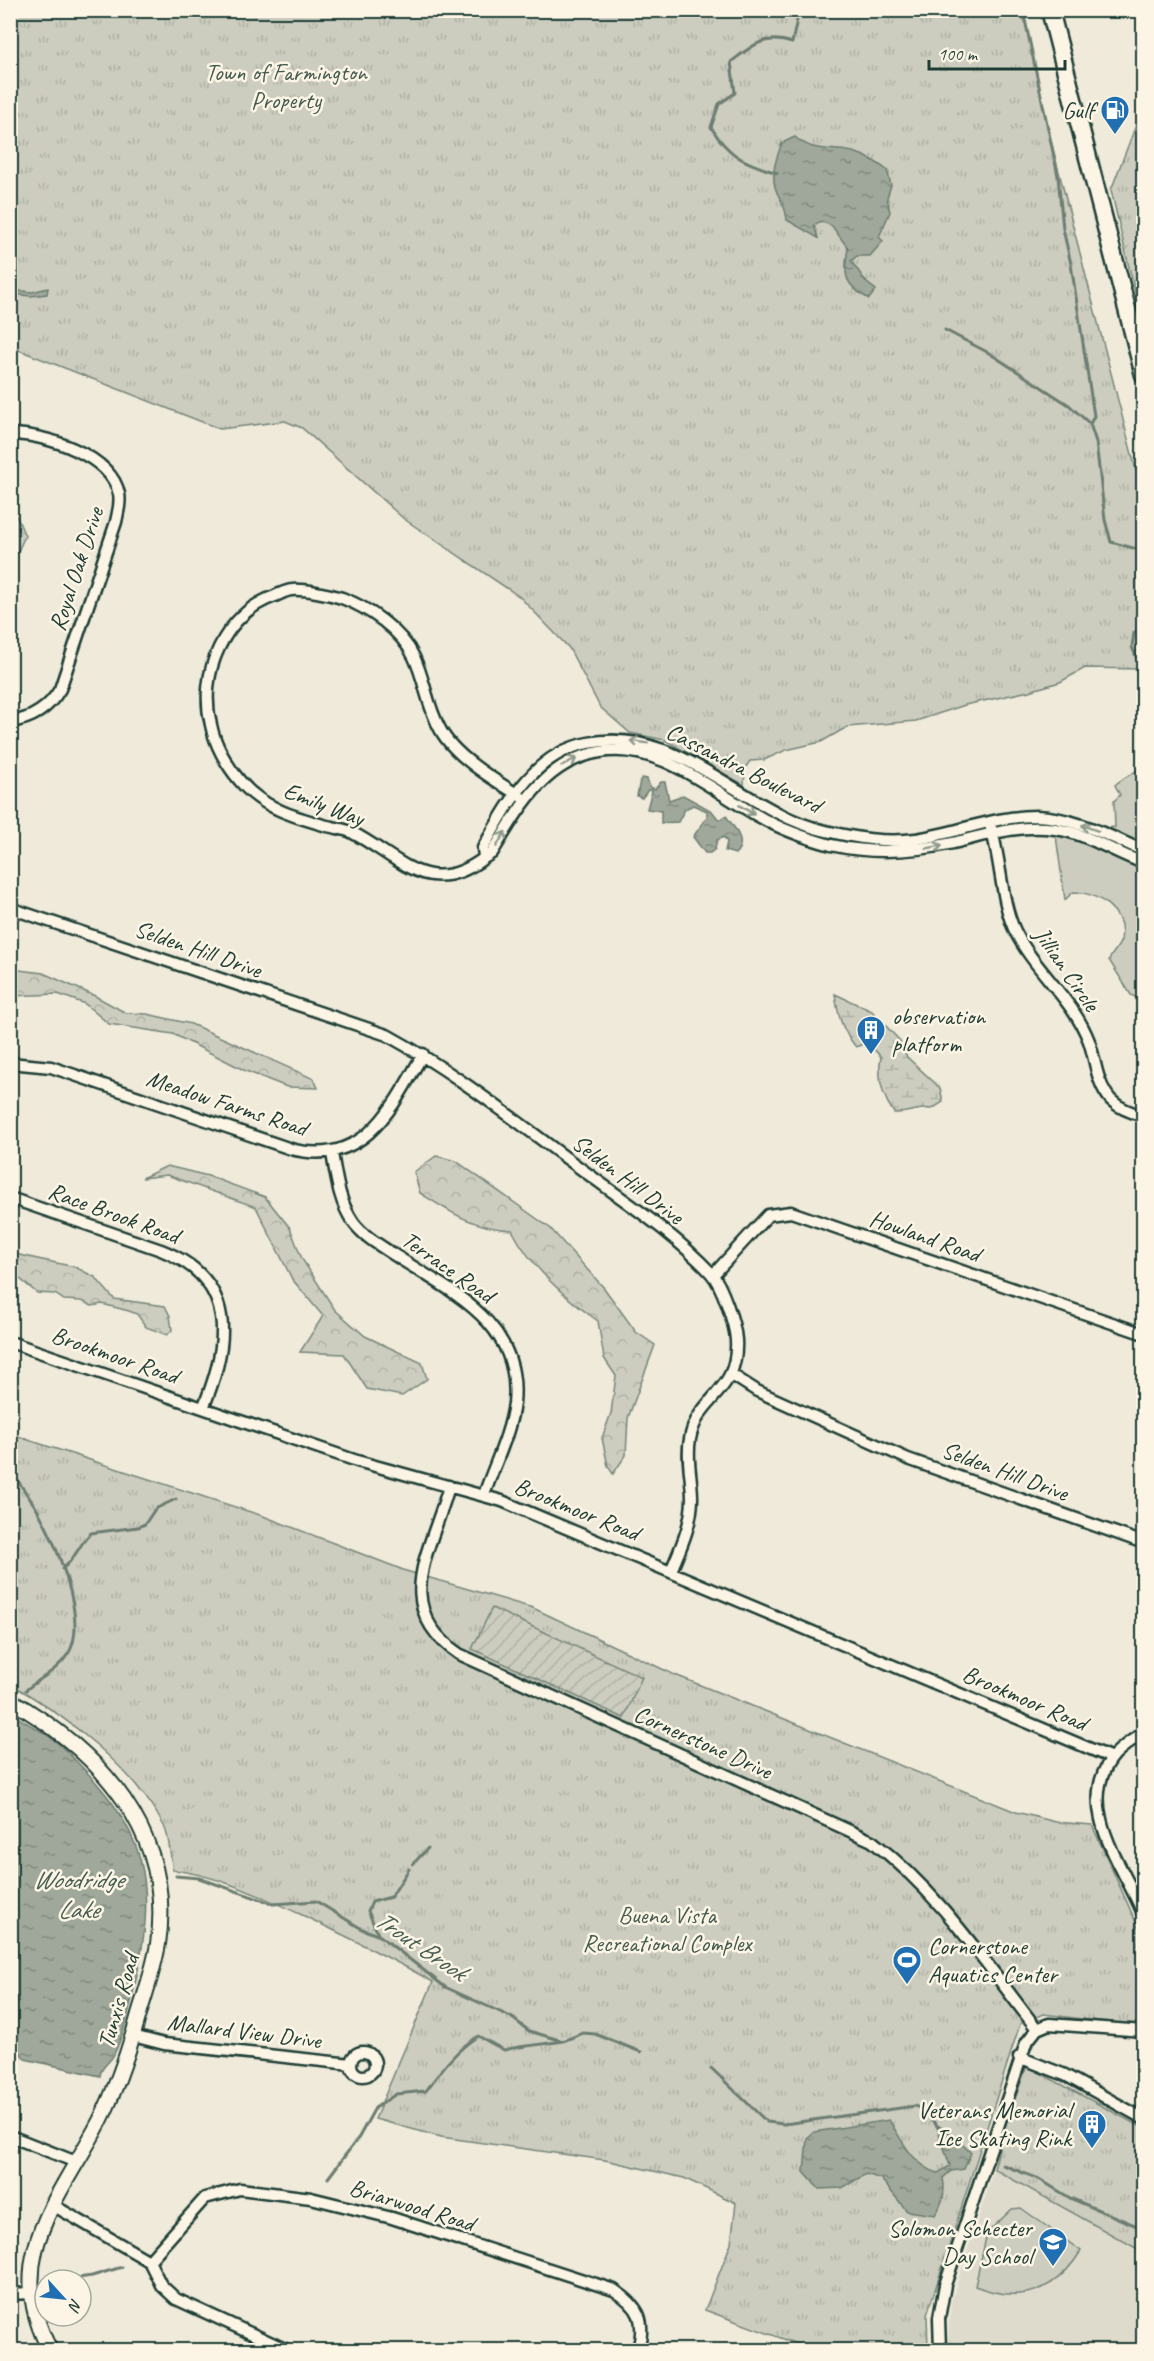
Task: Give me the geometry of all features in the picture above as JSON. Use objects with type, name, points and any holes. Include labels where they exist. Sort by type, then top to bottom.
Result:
[{"type":"main road","points":[[1050,10],[1143,375]]},
{"type":"street","name":"Royal Oak Drive","points":[[10,434],[43,438],[83,454],[100,465],[112,478],[120,502],[116,522],[60,689],[41,711],[10,722]]},
{"type":"street","name":"Emily Way","points":[[293,590],[341,598],[383,620],[414,655],[427,700],[441,732],[482,772],[525,799],[492,853],[454,873],[430,876],[389,858],[353,833],[268,806],[241,783],[222,755],[210,725],[208,683],[216,652],[231,626],[256,603],[293,590]]},
{"type":"street","name":"Cassandra Boulevard","points":[[515,793],[536,770],[571,748],[613,740],[635,741],[672,752],[772,812],[828,832],[875,840],[899,840],[991,827],[1055,829],[1077,834],[1143,863]]},
{"type":"street","name":"Cassandra Boulevard","points":[[525,799],[542,779],[573,759],[601,752],[623,750],[658,758],[759,817],[790,832],[834,845],[893,851],[933,847],[991,827],[1036,816],[1058,818],[1093,828],[1143,850]]},
{"type":"street","points":[[483,858],[483,848],[515,793]]},
{"type":"street","name":"Jillian Circle","points":[[991,827],[1014,929],[1035,963],[1078,1018],[1089,1042],[1098,1079],[1111,1100],[1128,1112],[1143,1116]]},
{"type":"street","name":"Selden Hill Drive","points":[[10,908],[371,1029],[423,1054],[654,1222],[713,1275],[735,1330],[735,1360],[732,1375],[757,1391],[908,1459],[1143,1543]]},
{"type":"street","name":"Meadow Farms Road","points":[[10,1063],[38,1064],[69,1072],[291,1149],[332,1153],[353,1144],[378,1125],[423,1054]]},
{"type":"street","name":"Terrace Road","points":[[332,1153],[344,1207],[359,1229],[478,1311],[496,1331],[507,1352],[514,1383],[513,1409],[508,1430],[484,1495]]},
{"type":"street","name":"Race Brook Road","points":[[10,1198],[161,1250],[182,1260],[196,1271],[216,1299],[224,1330],[221,1359],[203,1408]]},
{"type":"street","name":"Howland Road","points":[[713,1275],[768,1215],[791,1212],[1143,1334]]},
{"type":"street","name":"Brookmoor Road","points":[[10,1342],[357,1461],[484,1495],[671,1571],[1112,1758]]},
{"type":"street","points":[[671,1571],[690,1520],[692,1497],[688,1449],[693,1425],[732,1375]]},
{"type":"street","name":"Cornerstone Drive","points":[[448,1486],[419,1580],[424,1611],[436,1637],[442,1643],[466,1657],[872,1841],[898,1861],[927,1889],[1037,2029]]},
{"type":"street","name":"Tunxis Road","points":[[10,1700],[52,1726],[90,1757],[120,1793],[146,1841],[157,1886],[160,1923],[153,1965],[133,2036],[110,2099],[51,2204],[34,2246],[31,2293],[38,2324],[50,2350]]},
{"type":"street","points":[[1143,1732],[1112,1758],[1099,1797],[1101,1820],[1143,1916]]},
{"type":"street","points":[[940,2350],[939,2318],[945,2285],[1019,2057],[1026,2043],[1037,2029],[1049,2024],[1061,2023],[1143,2031]]},
{"type":"street","name":"Mallard View Drive","points":[[133,2036],[164,2044],[351,2064]]},
{"type":"street","points":[[1019,2057],[1065,2075],[1143,2119]]},
{"type":"street","points":[[10,2136],[76,2162]]},
{"type":"street","name":"Briarwood Road","points":[[149,2261],[205,2198],[240,2189],[312,2198],[392,2218],[614,2290],[631,2301],[640,2315],[641,2338],[638,2350]]},
{"type":"street","points":[[51,2204],[149,2261],[161,2285],[176,2299],[287,2350]]},
{"type":"street","points":[[10,2294],[31,2293]]},
{"type":"shaded area","name":"Solomon Schecter Day School","points":[[994,2169],[1143,2252],[1143,2350],[947,2350],[951,2302]]},
{"type":"green space","name":"Town of Farmington Property","points":[[10,11],[1023,11],[1051,141],[1143,497],[1143,669],[1085,668],[1060,682],[965,705],[916,721],[847,727],[821,742],[786,750],[764,760],[750,761],[745,768],[744,785],[665,740],[630,733],[600,707],[569,648],[520,597],[404,519],[302,428],[285,421],[220,429],[11,347]]},
{"type":"green space","points":[[1143,107],[1143,327],[1111,190]]},
{"type":"green space","points":[[11,515],[16,515],[25,536],[12,564],[11,575]]},
{"type":"green space","points":[[1142,766],[1141,788],[1144,791],[1143,1001],[1131,995],[1109,960],[1121,940],[1122,930],[1115,912],[1091,895],[1073,892],[1065,900],[1055,829],[1099,843],[1106,828],[1115,827],[1114,801],[1120,795],[1115,785]]},
{"type":"green space","points":[[11,969],[43,973],[95,996],[126,1013],[147,1014],[191,1024],[314,1079],[318,1088],[287,1087],[246,1071],[173,1034],[109,1024],[85,1004],[58,994],[11,996]]},
{"type":"green space","points":[[835,994],[872,1011],[900,1041],[907,1057],[940,1088],[943,1102],[932,1109],[894,1113],[886,1100],[882,1086],[881,1057],[867,1042],[856,1047],[851,1041],[841,1022]]},
{"type":"green space","points":[[436,1156],[456,1161],[550,1228],[604,1288],[636,1332],[655,1345],[628,1418],[626,1455],[613,1474],[608,1466],[602,1438],[611,1413],[616,1376],[604,1358],[598,1321],[549,1280],[520,1244],[512,1230],[474,1223],[420,1193],[414,1172]]},
{"type":"green space","points":[[167,1166],[208,1176],[265,1197],[290,1228],[302,1259],[335,1310],[365,1336],[422,1363],[427,1379],[402,1396],[367,1389],[344,1354],[300,1352],[323,1316],[292,1279],[256,1207],[167,1175],[142,1178]]},
{"type":"green space","points":[[10,1253],[75,1267],[95,1277],[114,1299],[165,1306],[170,1316],[172,1330],[167,1335],[146,1327],[137,1314],[129,1311],[102,1304],[92,1306],[82,1301],[64,1300],[55,1294],[37,1293],[20,1279],[11,1276]]},
{"type":"green space","name":"Buena Vista Recreational Complex","points":[[10,1434],[263,1516],[406,1571],[533,1608],[675,1675],[1016,1812],[1056,1822],[1092,1825],[1143,1938],[1143,2027],[1044,2014],[1020,2024],[927,2315],[928,2350],[813,2350],[705,2310],[731,2243],[736,2203],[684,2178],[605,2160],[441,2137],[375,2119],[433,1982],[267,1899],[205,1876],[173,1870],[164,1826],[135,1784],[97,1745],[76,1728],[11,1684]]},
{"type":"green space","points":[[492,1608],[642,1677],[624,1718],[472,1649]]},
{"type":"green space","points":[[1027,2066],[1143,2128],[1143,2252],[994,2169],[1004,2129]]},
{"type":"green space","points":[[1021,2208],[1081,2251],[1060,2277],[1035,2291],[1007,2294],[975,2286],[987,2233],[1012,2209]]},
{"type":"water","points":[[795,137],[815,147],[858,154],[887,170],[891,185],[887,198],[890,212],[879,237],[883,241],[870,256],[857,256],[851,261],[867,283],[876,290],[869,299],[850,284],[846,272],[848,248],[832,226],[821,221],[814,225],[818,238],[787,220],[785,209],[775,187],[774,170],[782,143]]},
{"type":"water","points":[[48,288],[47,294],[31,296],[11,294],[11,290],[32,292]]},
{"type":"water","points":[[642,778],[647,779],[650,787],[655,789],[661,782],[665,782],[669,800],[683,795],[712,811],[719,820],[726,816],[740,840],[739,849],[735,854],[725,851],[727,842],[724,837],[717,840],[715,849],[710,853],[705,853],[693,837],[707,817],[707,811],[693,805],[685,809],[678,822],[661,823],[661,811],[647,809],[652,790],[648,790],[642,798],[637,796]]},
{"type":"water","name":"Woodridge Lake","points":[[11,1712],[54,1740],[90,1776],[114,1805],[130,1832],[140,1860],[145,1890],[145,1923],[140,1959],[122,2035],[113,2057],[100,2076],[25,2059],[11,2041]]},
{"type":"water","points":[[889,2120],[915,2159],[938,2173],[950,2166],[936,2124],[955,2137],[971,2153],[964,2169],[951,2171],[943,2178],[943,2197],[935,2215],[907,2211],[881,2179],[866,2174],[842,2188],[819,2189],[804,2172],[807,2138],[814,2132]]},
{"type":"waterway","points":[[777,173],[747,162],[731,152],[711,127],[719,104],[735,93],[731,62],[759,43],[774,40],[792,43],[799,10]]},
{"type":"waterway","points":[[1023,10],[1058,176],[1063,229],[1071,264],[1094,416],[1090,424]]},
{"type":"waterway","points":[[945,330],[989,353],[1069,405],[1090,424],[1096,442],[1105,520],[1111,542],[1144,551]]},
{"type":"waterway","points":[[1144,625],[1134,633],[1132,647],[1144,676]]},
{"type":"waterway","points":[[10,1466],[43,1520],[60,1558],[67,1579],[75,1621],[74,1639],[64,1660],[26,1690]]},
{"type":"waterway","points":[[62,1569],[91,1533],[138,1527],[145,1524],[155,1509],[176,1499]]},
{"type":"waterway","points":[[413,1864],[428,1848]]},
{"type":"waterway","points":[[378,1934],[368,1911],[372,1902],[391,1897],[409,1869]]},
{"type":"waterway","name":"Trout Brook","points":[[176,1876],[199,1878],[273,1904],[316,1901],[362,1929],[380,1936],[445,1987],[511,2017],[529,2031],[563,2041],[583,2033],[595,2034],[641,2052]]},
{"type":"waterway","points":[[328,2178],[359,2137],[375,2108],[396,2094],[426,2091],[456,2054],[478,2036],[504,2050],[562,2041]]},
{"type":"waterway","name":"Trout Brook","points":[[711,2068],[767,2122],[784,2124],[915,2106],[923,2110],[938,2127]]},
{"type":"waterway","name":"Trout Brook","points":[[1003,2165],[1039,2179],[1070,2198],[1144,2229]]},
{"type":"waterway","points":[[93,2276],[122,2267]]},
{"type":"place","name":"Gulf","points":[[1115,136]]},
{"type":"place","name":"observation platform","points":[[871,1056]]},
{"type":"place","name":"Cornerstone Aquatics Center","points":[[907,1986]]},
{"type":"place","name":"Veterans Memorial Ice Skating Rink","points":[[1092,2150]]},
{"type":"place","name":"Solomon Schecter Day School","points":[[1053,2268]]}]
